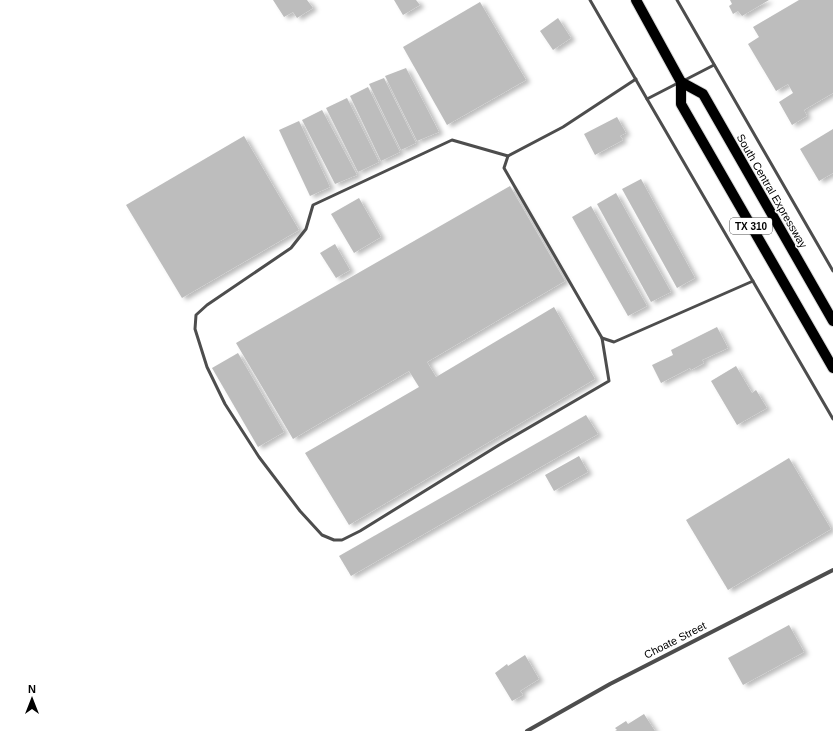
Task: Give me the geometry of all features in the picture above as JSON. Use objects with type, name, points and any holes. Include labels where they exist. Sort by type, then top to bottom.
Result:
[{"type":"main road","points":[[636,0],[682,82]]},
{"type":"main road","name":"South Central Expressway","points":[[682,82],[703,94],[833,321]]},
{"type":"main road","name":"TX 310","points":[[682,82],[680,104],[833,368]]},
{"type":"street","name":"Choate Street","points":[[527,731],[610,684],[833,570]]},
{"type":"lane","points":[[590,0],[833,419]]},
{"type":"lane","points":[[677,0],[833,271]]},
{"type":"lane","points":[[647,99],[714,65]]},
{"type":"lane","points":[[508,156],[504,168],[602,338],[609,381],[499,445],[360,531],[342,540],[334,540],[322,535],[300,511],[259,457],[225,404],[207,367],[194,329],[196,315],[207,305],[291,248],[306,229],[313,205],[452,140],[508,156],[563,127],[636,79]]},
{"type":"lane","points":[[602,338],[614,342],[752,281]]},
{"type":"building","points":[[273,0],[307,0],[313,8],[297,18],[293,12],[284,17]]},
{"type":"building","points":[[394,0],[416,0],[420,5],[403,15]]},
{"type":"building","points":[[730,0],[769,0],[742,16],[738,11],[733,14],[729,6],[732,4]]},
{"type":"building","points":[[799,0],[833,0],[833,93],[804,110],[807,116],[792,125],[779,102],[793,93],[788,84],[776,91],[748,44],[759,37],[753,27]]},
{"type":"building","points":[[480,2],[526,80],[447,125],[403,47]]},
{"type":"building","points":[[558,18],[571,38],[553,50],[540,31]]},
{"type":"building","points":[[406,68],[439,132],[417,141],[385,76]]},
{"type":"building","points":[[384,78],[416,143],[401,150],[369,84]]},
{"type":"building","points":[[368,87],[400,152],[381,161],[350,96]]},
{"type":"building","points":[[347,98],[379,162],[358,172],[326,108]]},
{"type":"building","points":[[322,110],[357,175],[335,184],[302,120]]},
{"type":"building","points":[[617,117],[626,133],[620,136],[623,140],[595,155],[584,134]]},
{"type":"building","points":[[299,121],[330,187],[310,196],[279,130]]},
{"type":"building","points":[[833,129],[833,173],[819,181],[800,149]]},
{"type":"building","points":[[244,136],[299,230],[182,298],[126,205]]},
{"type":"building","points":[[641,179],[695,278],[677,288],[622,189]]},
{"type":"building","points":[[510,186],[565,281],[427,362],[436,377],[554,307],[595,379],[349,525],[305,453],[419,387],[409,371],[293,439],[236,343]]},
{"type":"building","points":[[616,193],[671,292],[651,302],[597,204]]},
{"type":"building","points":[[359,198],[381,237],[354,253],[331,214]]},
{"type":"building","points":[[591,206],[647,306],[628,316],[572,217]]},
{"type":"building","points":[[335,244],[350,270],[336,278],[320,253]]},
{"type":"building","points":[[717,327],[728,348],[702,360],[704,363],[691,370],[690,368],[661,383],[652,365],[673,355],[671,350]]},
{"type":"building","points":[[238,353],[284,432],[258,447],[212,368]]},
{"type":"building","points":[[736,366],[752,393],[756,390],[767,408],[737,425],[711,381]]},
{"type":"building","points":[[586,415],[598,434],[351,576],[339,556]]},
{"type":"building","points":[[579,456],[588,472],[554,491],[545,475]]},
{"type":"building","points":[[789,458],[831,529],[728,590],[686,520]]},
{"type":"building","points":[[789,625],[804,652],[743,685],[728,658]]},
{"type":"building","points":[[525,655],[539,679],[520,691],[523,695],[512,701],[495,673],[507,664],[508,666]]},
{"type":"building","points":[[644,714],[655,731],[615,731],[617,730],[615,728],[626,721],[628,724]]}]
